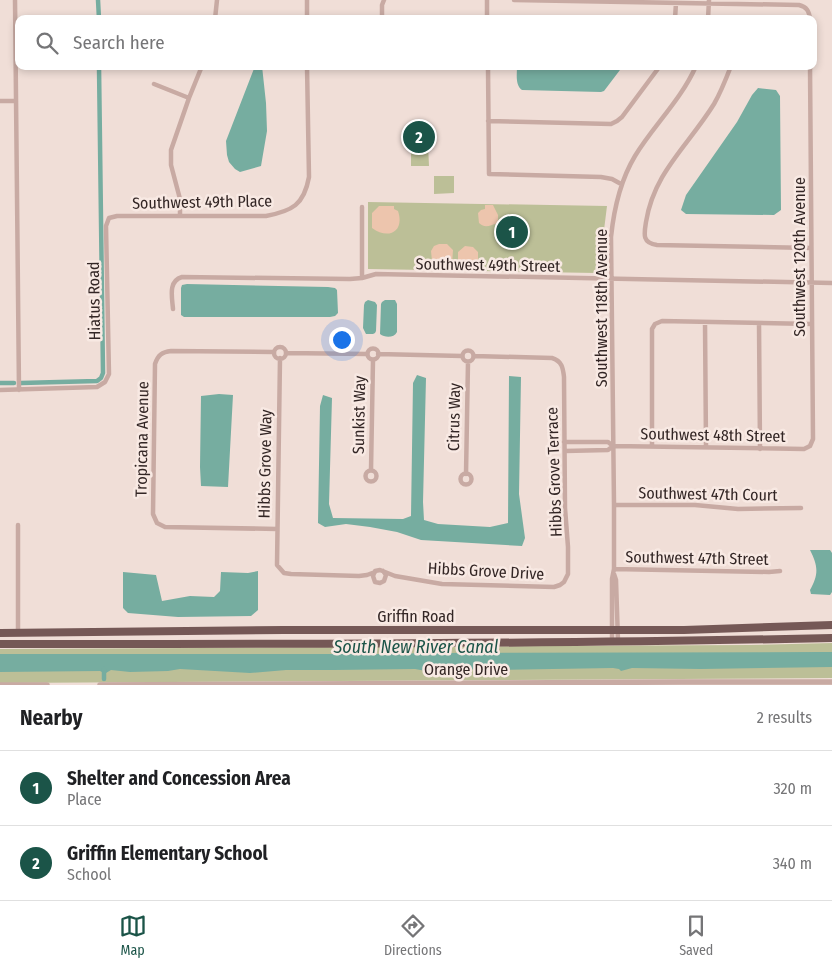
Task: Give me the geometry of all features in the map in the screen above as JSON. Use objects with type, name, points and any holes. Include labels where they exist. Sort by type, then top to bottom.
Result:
[{"type":"main road","name":"Griffin Road","points":[[0,633],[284,630],[684,630],[832,625]]},
{"type":"main road","points":[[94,644],[99,638],[100,632]]},
{"type":"main road","points":[[109,644],[110,638],[118,632]]},
{"type":"main road","name":"Griffin Road","points":[[0,644],[832,638]]},
{"type":"street","points":[[15,0],[15,15]]},
{"type":"street","points":[[215,15],[217,0]]},
{"type":"street","points":[[307,0],[307,15]]},
{"type":"street","points":[[382,15],[384,0]]},
{"type":"street","points":[[487,0],[487,15]]},
{"type":"street","points":[[514,0],[799,5],[806,8],[809,15]]},
{"type":"street","points":[[708,15],[709,2]]},
{"type":"street","points":[[675,15],[676,3]]},
{"type":"street","points":[[0,390],[19,390],[16,70]]},
{"type":"street","points":[[180,216],[180,199],[171,165],[171,150],[200,70]]},
{"type":"street","name":"Southwest 49th Place","points":[[109,218],[117,216],[266,216],[294,207],[302,199],[307,189],[309,177],[307,70]]},
{"type":"street","points":[[488,70],[488,174],[605,177],[621,184]]},
{"type":"street","points":[[488,120],[611,124],[622,117],[657,70]]},
{"type":"street","name":"Southwest 118th Avenue","points":[[615,641],[612,579],[614,571],[614,446],[612,228],[621,184],[635,156],[679,97],[694,70]]},
{"type":"street","points":[[729,70],[713,105],[672,160],[658,184],[650,204],[645,236],[648,241],[657,245],[811,248]]},
{"type":"street","name":"Southwest 120th Avenue","points":[[810,70],[813,439],[810,446]]},
{"type":"street","points":[[154,84],[189,98]]},
{"type":"street","points":[[0,101],[16,101]]},
{"type":"street","points":[[362,207],[362,278]]},
{"type":"street","name":"Hiatus Road","points":[[19,390],[97,387],[105,382],[109,374],[106,226],[109,218]]},
{"type":"street","name":"Southwest 49th Street","points":[[173,309],[172,287],[177,278],[182,277],[350,279],[376,274],[832,283]]},
{"type":"street","points":[[652,446],[652,333],[654,324],[662,321],[812,324]]},
{"type":"street","points":[[705,322],[706,447]]},
{"type":"street","points":[[759,323],[760,449]]},
{"type":"street","points":[[279,346],[284,348],[286,353],[284,357],[275,356],[275,348],[279,346]]},
{"type":"street","points":[[367,354],[373,348],[378,354]]},
{"type":"street","points":[[467,350],[471,351],[474,356],[468,362],[462,356],[467,350]]},
{"type":"street","name":"Tropicana Avenue","points":[[274,352],[171,351],[162,353],[159,356],[155,364],[153,514],[157,523],[165,527],[277,529]]},
{"type":"street","points":[[286,353],[367,354]]},
{"type":"street","points":[[367,354],[369,359],[373,360],[377,358],[378,354]]},
{"type":"street","points":[[378,354],[462,356]]},
{"type":"street","name":"Hibbs Grove Terrace","points":[[474,356],[552,358],[563,366],[565,508],[568,547],[568,576],[564,582]]},
{"type":"street","name":"Hibbs Grove Way","points":[[280,358],[277,565],[279,569],[291,574],[359,576]]},
{"type":"street","name":"Sunkist Way","points":[[371,470],[373,360]]},
{"type":"street","name":"Citrus Way","points":[[466,474],[468,362]]},
{"type":"street","name":"Southwest 48th Street","points":[[564,442],[608,442],[614,446],[804,450],[810,446]]},
{"type":"street","name":"Southwest 48th Street","points":[[565,451],[608,450],[614,446]]},
{"type":"street","name":"Southwest 47th Court","points":[[614,505],[696,505],[738,509],[801,508]]},
{"type":"street","points":[[18,525],[18,632]]},
{"type":"street","points":[[378,570],[383,571],[386,577],[380,583],[359,576],[378,570]]},
{"type":"street","name":"Hibbs Grove Drive","points":[[383,571],[392,576],[442,584],[554,587],[564,582]]},
{"type":"street","name":"Southwest 47th Street","points":[[614,571],[780,571]]},
{"type":"street","points":[[375,582],[373,576],[376,572]]},
{"type":"street","name":"Hibbs Grove Drive","points":[[383,582],[391,579],[405,578]]},
{"type":"street","name":"Orange Drive","points":[[100,685],[681,682],[744,684],[832,682]]},
{"type":"street","points":[[0,685],[47,685]]},
{"type":"green space","points":[[411,144],[428,144],[429,166],[411,166]]},
{"type":"green space","points":[[434,176],[454,176],[454,193],[434,194]]},
{"type":"green space","points":[[368,202],[607,206],[604,230],[604,267],[596,273],[368,269]]},
{"type":"green space","points":[[832,643],[832,678],[0,683],[0,649]]},
{"type":"sand","points":[[485,205],[493,205],[498,215],[498,224],[487,226],[479,223],[478,213],[485,209]]},
{"type":"sand","points":[[379,206],[394,206],[394,209],[398,211],[399,224],[394,232],[378,232],[372,228],[372,213]]},
{"type":"sand","points":[[447,244],[453,250],[452,264],[450,266],[436,266],[432,261],[431,251],[434,246]]},
{"type":"sand","points":[[465,246],[473,247],[478,252],[478,260],[473,266],[461,266],[458,264],[458,252]]},
{"type":"water","points":[[253,70],[262,70],[267,131],[261,166],[240,172],[235,169],[229,162],[226,141]]},
{"type":"water","points":[[517,70],[620,70],[604,91],[601,92],[522,90],[517,82]]},
{"type":"water","points":[[758,88],[776,90],[780,96],[781,210],[774,215],[686,214],[681,210],[686,195],[737,122]]},
{"type":"water","points":[[182,285],[335,288],[337,290],[338,313],[330,317],[184,317],[181,315],[181,288]]},
{"type":"water","points":[[368,300],[375,302],[377,305],[376,331],[373,334],[366,334],[363,328],[364,305]]},
{"type":"water","points":[[385,300],[395,300],[397,304],[397,332],[389,337],[380,334],[381,304]]},
{"type":"water","points":[[417,375],[426,378],[424,520],[438,524],[490,527],[508,523],[509,376],[521,377],[519,494],[525,538],[522,546],[421,540],[397,532],[370,527],[346,524],[325,527],[318,523],[320,406],[323,395],[332,398],[329,504],[333,518],[403,519],[411,516],[413,383]]},
{"type":"water","points":[[233,395],[228,487],[201,486],[201,396]]},
{"type":"water","points":[[810,550],[830,550],[832,553],[832,592],[830,595],[811,594],[810,590],[815,579],[816,570],[815,561]]},
{"type":"water","points":[[258,571],[258,610],[251,616],[178,617],[128,613],[123,608],[123,572],[156,575],[162,601],[190,596],[214,597],[220,591],[221,572],[248,573]]},
{"type":"water","points":[[832,652],[832,667],[632,668],[621,671],[613,668],[478,669],[454,671],[415,669],[286,670],[250,673],[180,669],[130,672],[111,670],[106,675],[102,675],[100,671],[0,672],[0,654]]},
{"type":"waterway","points":[[98,0],[99,15]]},
{"type":"waterway","points":[[21,383],[97,381],[103,373],[99,70]]},
{"type":"waterway","points":[[0,383],[14,383]]},
{"type":"waterway","points":[[104,669],[104,679]]},
{"type":"place","name":"Griffin Elementary School","points":[[419,137]]},
{"type":"place","name":"Shelter and Concession Area","points":[[512,232]]},
{"type":"water label","name":"South New River Canal","points":[[416,647]]}]
